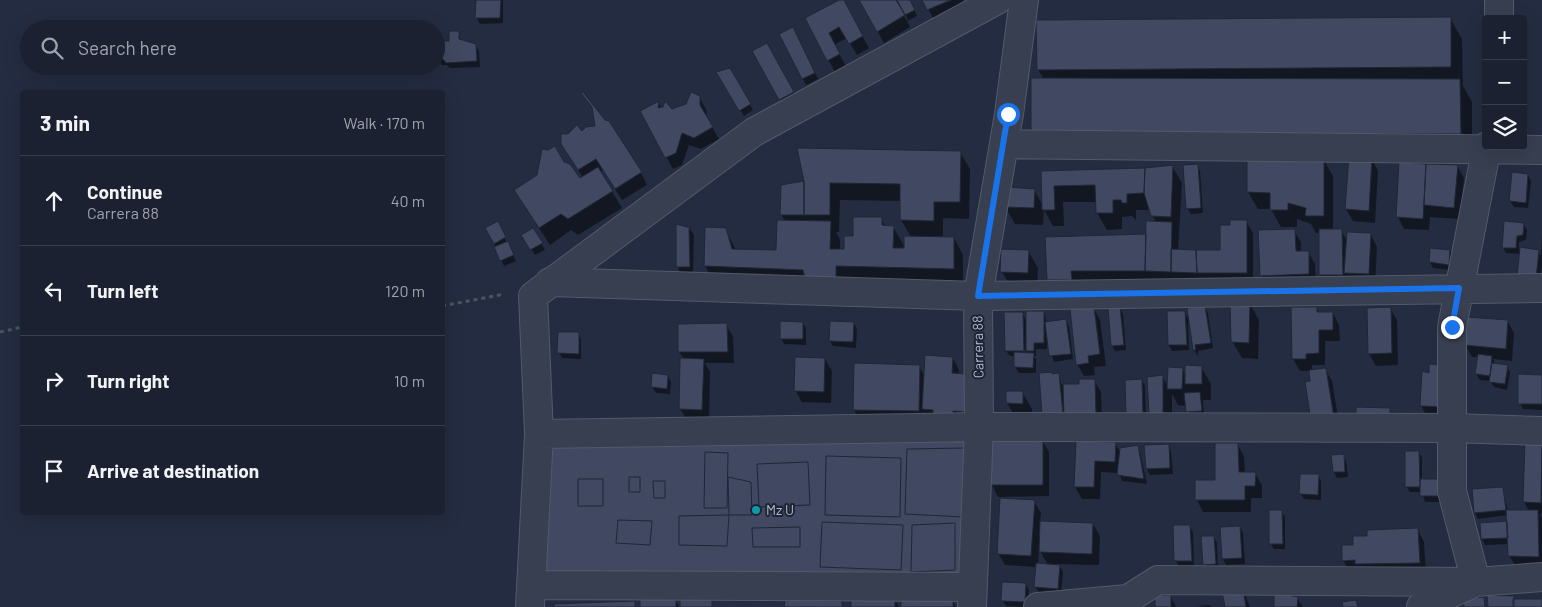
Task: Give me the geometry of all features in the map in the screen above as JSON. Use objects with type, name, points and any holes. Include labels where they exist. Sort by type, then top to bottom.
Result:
[{"type":"street","points":[[541,289],[754,132],[998,0]]},
{"type":"street","name":"Carrera 88","points":[[972,597],[979,427],[978,296],[1004,144],[1024,0]]},
{"type":"street","points":[[1499,0],[1499,15]]},
{"type":"street","points":[[1004,144],[1482,148]]},
{"type":"street","points":[[1527,149],[1542,150]]},
{"type":"street","points":[[1476,582],[1452,492],[1452,327],[1487,150]]},
{"type":"street","points":[[541,289],[978,296],[1542,288]]},
{"type":"street","points":[[541,289],[539,434],[531,596],[972,597]]},
{"type":"street","points":[[539,434],[979,427],[1452,428],[1542,431]]},
{"type":"street","points":[[1038,607],[1128,599],[1158,580],[1476,582],[1542,576]]},
{"type":"street","points":[[1421,607],[1476,582]]},
{"type":"path","points":[[445,305],[541,289]]},
{"type":"path","points":[[0,332],[20,327]]},
{"type":"building","points":[[476,0],[501,0],[500,18],[475,18]]},
{"type":"building","points":[[839,0],[844,0],[863,36],[849,44],[839,27],[829,33],[840,54],[827,61],[805,18]]},
{"type":"building","points":[[859,0],[896,0],[905,15],[877,32]]},
{"type":"building","points":[[897,0],[910,0],[915,10],[905,15]]},
{"type":"building","points":[[922,0],[951,0],[927,10]]},
{"type":"building","points":[[1451,17],[1451,67],[1037,70],[1036,20]]},
{"type":"building","points":[[793,27],[815,73],[802,79],[779,34]]},
{"type":"building","points":[[449,31],[459,31],[459,39],[476,44],[477,61],[446,63],[445,41],[449,41]]},
{"type":"building","points":[[767,43],[794,92],[779,100],[752,51]]},
{"type":"building","points":[[730,68],[751,104],[739,111],[716,72]]},
{"type":"building","points":[[1031,78],[1460,79],[1461,134],[1031,133]]},
{"type":"building","points":[[582,91],[605,120],[609,121],[642,172],[615,189],[596,159],[578,170],[561,144],[561,134],[568,134],[577,125],[582,131],[586,127],[595,126],[592,107],[581,93]]},
{"type":"building","points":[[691,92],[700,96],[700,105],[713,127],[694,138],[682,133],[676,153],[665,158],[640,111],[659,101],[658,108],[663,107],[665,101],[672,109],[686,104]]},
{"type":"building","points":[[555,146],[564,162],[570,164],[580,178],[598,167],[613,191],[568,219],[561,214],[539,228],[514,190],[537,175],[542,149],[548,150]]},
{"type":"building","points":[[797,148],[961,151],[960,202],[934,202],[934,221],[900,220],[900,184],[830,183],[830,215],[804,215],[804,181]]},
{"type":"building","points":[[1349,156],[1372,158],[1369,211],[1345,209]]},
{"type":"building","points":[[1247,157],[1324,158],[1324,216],[1305,216],[1306,208],[1288,203],[1288,210],[1270,210],[1270,193],[1247,192]]},
{"type":"building","points":[[1399,162],[1426,164],[1423,219],[1396,217]]},
{"type":"building","points":[[1198,164],[1201,208],[1186,209],[1183,165]]},
{"type":"building","points":[[1426,164],[1458,165],[1454,208],[1424,205]]},
{"type":"building","points":[[1173,165],[1171,217],[1151,216],[1144,193],[1145,168]]},
{"type":"building","points":[[1145,168],[1144,193],[1127,194],[1127,203],[1122,203],[1121,200],[1113,200],[1113,213],[1096,213],[1095,185],[1054,186],[1055,210],[1042,210],[1041,171]]},
{"type":"building","points":[[1512,172],[1528,174],[1526,203],[1509,201]]},
{"type":"building","points":[[804,181],[804,215],[780,215],[781,185]]},
{"type":"building","points":[[1005,187],[1035,189],[1034,208],[1004,207]]},
{"type":"building","points":[[853,217],[882,217],[882,225],[894,226],[893,248],[904,248],[904,236],[954,237],[954,269],[836,266],[836,278],[805,278],[803,270],[704,266],[705,227],[726,228],[732,249],[776,250],[777,220],[831,221],[830,249],[844,249],[844,236],[853,236]]},
{"type":"building","points":[[1230,220],[1247,220],[1247,273],[1197,273],[1196,250],[1220,250],[1220,225],[1230,225]]},
{"type":"building","points":[[498,221],[506,237],[494,244],[485,228]]},
{"type":"building","points":[[1146,221],[1172,222],[1171,272],[1145,271]]},
{"type":"building","points":[[1504,221],[1524,223],[1523,235],[1517,236],[1516,248],[1502,248]]},
{"type":"building","points":[[676,224],[691,228],[689,229],[690,267],[676,267]]},
{"type":"building","points":[[533,228],[543,243],[530,250],[521,235]]},
{"type":"building","points":[[1295,229],[1296,251],[1309,251],[1309,274],[1260,276],[1258,230]]},
{"type":"building","points":[[1319,229],[1342,229],[1343,275],[1319,275]]},
{"type":"building","points":[[1347,232],[1371,233],[1369,274],[1344,273]]},
{"type":"building","points":[[1146,234],[1145,271],[1071,271],[1072,280],[1047,280],[1045,237]]},
{"type":"building","points":[[508,241],[514,255],[500,261],[494,247]]},
{"type":"building","points":[[1520,247],[1539,250],[1536,279],[1517,277]]},
{"type":"building","points":[[1430,248],[1450,250],[1449,265],[1429,262]]},
{"type":"building","points":[[1001,249],[1029,250],[1028,273],[1000,272]]},
{"type":"building","points":[[1171,249],[1196,250],[1197,273],[1171,272]]},
{"type":"building","points":[[1230,300],[1250,302],[1249,343],[1231,342]]},
{"type":"building","points":[[1205,306],[1211,343],[1195,345],[1196,350],[1193,350],[1187,308]]},
{"type":"building","points":[[1094,307],[1100,354],[1088,356],[1089,363],[1076,365],[1070,309]]},
{"type":"building","points":[[1120,307],[1124,345],[1111,346],[1108,308]]},
{"type":"building","points":[[1291,307],[1317,307],[1317,312],[1333,312],[1333,330],[1319,330],[1319,353],[1306,354],[1306,359],[1292,359]]},
{"type":"building","points":[[1391,307],[1392,353],[1368,354],[1367,308]]},
{"type":"building","points":[[1026,311],[1044,311],[1044,343],[1034,343],[1034,351],[1026,351]]},
{"type":"building","points":[[1167,311],[1185,311],[1187,345],[1168,345]]},
{"type":"building","points":[[1004,312],[1023,312],[1024,351],[1005,351]]},
{"type":"building","points":[[1466,317],[1508,320],[1506,349],[1464,345]]},
{"type":"building","points":[[1066,319],[1071,354],[1049,356],[1045,322]]},
{"type":"building","points":[[780,321],[803,322],[803,339],[780,339]]},
{"type":"building","points":[[830,321],[854,322],[853,342],[829,341]]},
{"type":"building","points":[[727,323],[728,352],[678,352],[678,324]]},
{"type":"building","points":[[558,332],[579,332],[579,354],[557,353]]},
{"type":"building","points":[[1014,352],[1034,353],[1033,368],[1014,367]]},
{"type":"building","points":[[1478,354],[1492,356],[1490,376],[1475,374]]},
{"type":"building","points":[[925,355],[953,357],[952,373],[967,374],[965,412],[953,411],[952,421],[933,420],[933,410],[922,409]]},
{"type":"building","points":[[795,357],[825,358],[824,392],[794,391]]},
{"type":"building","points":[[680,358],[704,359],[702,410],[679,409]]},
{"type":"building","points":[[854,363],[920,365],[919,411],[853,410]]},
{"type":"building","points":[[1492,363],[1508,365],[1505,384],[1489,382]]},
{"type":"building","points":[[1429,364],[1449,365],[1447,407],[1420,406],[1422,371],[1429,373]]},
{"type":"building","points":[[1185,365],[1202,366],[1202,384],[1185,384]]},
{"type":"building","points":[[1168,367],[1183,368],[1182,389],[1167,389]]},
{"type":"building","points":[[1326,368],[1334,418],[1311,421],[1305,382],[1310,381],[1309,370]]},
{"type":"building","points":[[1052,372],[1052,374],[1059,373],[1063,414],[1042,415],[1039,373]]},
{"type":"building","points":[[652,373],[668,375],[667,389],[651,387]]},
{"type":"building","points":[[1518,374],[1542,375],[1542,404],[1518,404]]},
{"type":"building","points":[[1163,375],[1163,416],[1149,414],[1147,377]]},
{"type":"building","points":[[1079,379],[1095,379],[1096,415],[1064,416],[1063,384],[1079,384]]},
{"type":"building","points":[[1142,379],[1143,415],[1126,415],[1125,380]]},
{"type":"building","points":[[1006,391],[1023,391],[1023,404],[1006,403]]},
{"type":"building","points":[[1200,392],[1202,411],[1186,412],[1184,393]]},
{"type":"building","points":[[1356,407],[1390,408],[1390,423],[1356,421]]},
{"type":"building","name":"Mz U","points":[[979,427],[973,587],[532,585],[539,434]]},
{"type":"building","points":[[1043,439],[1043,485],[990,485],[990,440]]},
{"type":"building","points":[[1525,440],[1542,441],[1541,503],[1523,502]]},
{"type":"building","points":[[1076,441],[1116,442],[1115,462],[1095,461],[1094,487],[1074,487]]},
{"type":"building","points":[[1215,443],[1238,443],[1239,472],[1256,472],[1255,486],[1245,486],[1245,500],[1195,500],[1195,480],[1215,480]]},
{"type":"building","points":[[1169,444],[1170,468],[1146,469],[1144,445]]},
{"type":"building","points":[[1138,445],[1144,479],[1117,475],[1120,448]]},
{"type":"building","points":[[966,448],[964,517],[905,514],[907,449]]},
{"type":"building","points":[[1405,451],[1419,451],[1420,487],[1405,487]]},
{"type":"building","points":[[705,452],[728,453],[727,508],[704,508]]},
{"type":"building","points":[[1344,454],[1345,472],[1333,472],[1331,455]]},
{"type":"building","points":[[826,456],[901,458],[900,517],[825,515]]},
{"type":"building","points":[[808,462],[810,505],[759,507],[757,464]]},
{"type":"building","points":[[1300,474],[1319,474],[1318,495],[1299,494]]},
{"type":"building","points":[[629,477],[640,477],[640,492],[629,492]]},
{"type":"building","points":[[728,477],[751,482],[752,515],[729,515]]},
{"type":"building","points":[[578,479],[603,479],[603,506],[578,506]]},
{"type":"building","points":[[1420,479],[1441,479],[1441,496],[1420,496]]},
{"type":"building","points":[[653,481],[665,481],[665,498],[654,498]]},
{"type":"building","points":[[1503,487],[1506,510],[1474,513],[1472,489]]},
{"type":"building","points":[[1000,498],[1035,500],[1031,556],[997,554]]},
{"type":"building","points":[[1269,510],[1282,510],[1283,544],[1269,544]]},
{"type":"building","points":[[1506,510],[1538,510],[1539,557],[1508,556]]},
{"type":"building","points":[[729,515],[727,546],[679,545],[679,516]]},
{"type":"building","points":[[618,520],[652,521],[650,545],[616,543]]},
{"type":"building","points":[[1040,521],[1093,523],[1092,554],[1039,552]]},
{"type":"building","points":[[1507,521],[1508,538],[1481,539],[1480,523]]},
{"type":"building","points":[[822,522],[903,525],[901,570],[820,567]]},
{"type":"building","points":[[955,523],[955,570],[911,572],[912,525]]},
{"type":"building","points":[[1173,525],[1190,525],[1192,561],[1174,561]]},
{"type":"building","points":[[1240,526],[1242,558],[1222,559],[1220,527]]},
{"type":"building","points":[[800,527],[800,547],[753,547],[752,528]]},
{"type":"building","points":[[1418,528],[1420,563],[1355,564],[1355,560],[1342,561],[1342,545],[1353,545],[1353,536],[1367,536],[1367,530]]},
{"type":"building","points":[[1201,536],[1214,536],[1216,564],[1203,565]]},
{"type":"building","points":[[1036,563],[1060,565],[1058,589],[1034,587]]},
{"type":"building","points":[[1002,582],[1026,583],[1025,602],[1001,601]]},
{"type":"building","points":[[1243,589],[1246,607],[1225,607],[1222,592]]},
{"type":"building","points":[[1274,592],[1298,597],[1297,607],[1274,607]]},
{"type":"building","points":[[1155,595],[1171,595],[1171,607],[1155,607]]},
{"type":"building","points":[[1487,595],[1514,596],[1514,607],[1488,607]]},
{"type":"building","points":[[851,597],[895,598],[895,607],[851,607]]},
{"type":"building","points":[[1484,597],[1485,607],[1464,607],[1463,599]]},
{"type":"building","points":[[640,598],[676,598],[676,607],[640,607]]},
{"type":"building","points":[[901,598],[953,598],[953,607],[901,607]]},
{"type":"building","points":[[680,599],[712,599],[712,607],[680,607]]},
{"type":"building","points":[[1513,599],[1542,599],[1542,607],[1513,607]]},
{"type":"building","points":[[785,600],[842,601],[842,607],[784,607]]},
{"type":"building","points":[[1356,600],[1358,607],[1343,607],[1342,602]]},
{"type":"building","points":[[635,601],[635,607],[554,607],[554,604]]},
{"type":"place","name":"Mz U","points":[[756,510]]},
{"type":"route","points":[[1008,114],[978,296],[1459,288],[1452,327]]}]
